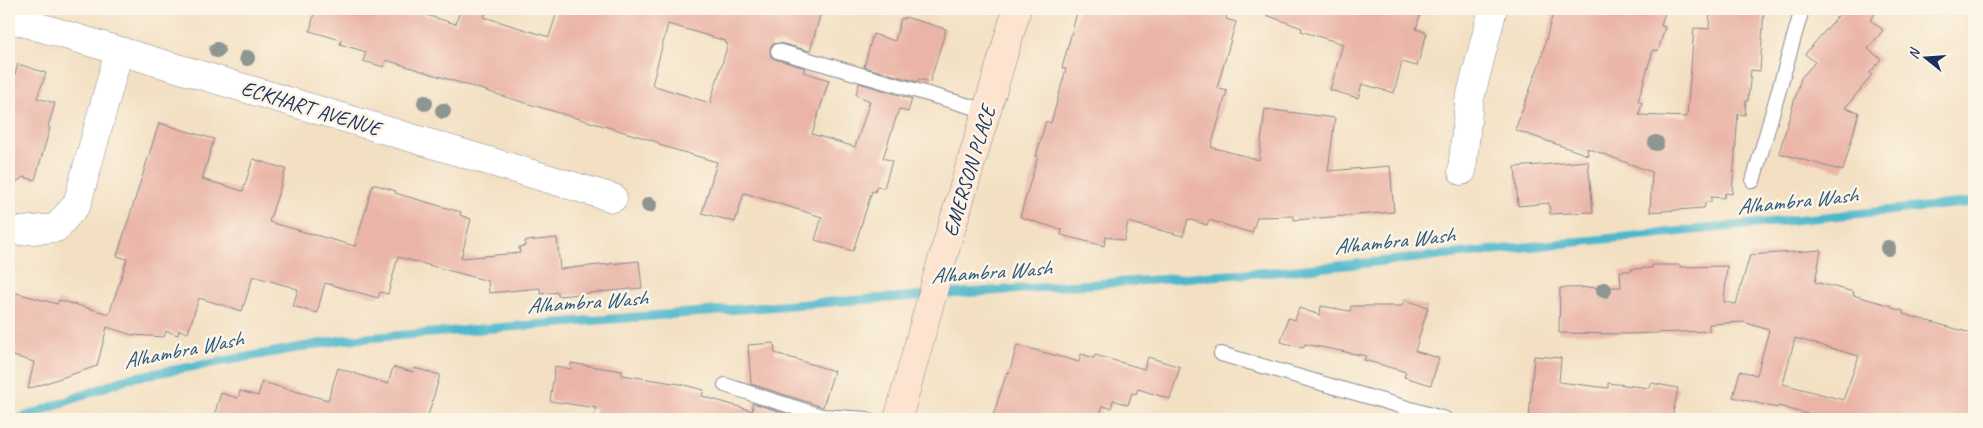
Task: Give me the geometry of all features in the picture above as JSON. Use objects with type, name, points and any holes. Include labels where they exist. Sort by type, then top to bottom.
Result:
[{"type":"street","name":"EMERSON PLACE","points":[[898,419],[939,270],[1017,9]]},
{"type":"street","points":[[1462,171],[1468,102],[1493,9]]},
{"type":"street","name":"ECKHART AVENUE","points":[[9,18],[613,198]]},
{"type":"street","points":[[9,230],[56,228],[77,204],[119,51]]},
{"type":"lane","points":[[1753,181],[1802,9]]},
{"type":"lane","points":[[778,51],[987,112]]},
{"type":"lane","points":[[1221,354],[1445,419]]},
{"type":"lane","points":[[726,385],[821,416],[866,419]]},
{"type":"building","points":[[315,9],[406,9],[456,24],[460,9],[487,9],[484,17],[549,37],[558,9],[822,9],[810,51],[780,43],[772,44],[770,49],[771,57],[805,68],[803,72],[829,80],[812,134],[855,147],[870,101],[856,95],[859,83],[912,99],[908,112],[899,109],[883,158],[892,161],[884,188],[877,186],[875,192],[872,191],[853,251],[815,240],[822,217],[744,193],[735,222],[702,213],[717,162],[659,145],[659,143],[648,139],[386,60],[384,67],[363,61],[366,52],[340,44],[341,40],[310,31]],"holes":[[[668,24],[726,41],[725,43],[728,44],[710,103],[652,85]]]},
{"type":"building","points":[[1078,9],[1228,9],[1226,19],[1236,22],[1217,88],[1227,91],[1211,147],[1259,160],[1265,109],[1335,118],[1328,171],[1390,166],[1394,212],[1294,220],[1294,216],[1257,217],[1252,233],[1209,220],[1207,225],[1188,219],[1183,236],[1128,222],[1124,241],[1106,236],[1104,246],[1061,235],[1062,230],[1020,217],[1046,121],[1051,123],[1066,69],[1062,68]]},
{"type":"building","points":[[1258,9],[1422,9],[1416,29],[1427,33],[1417,66],[1402,62],[1394,93],[1362,84],[1358,98],[1330,90],[1343,44],[1301,31],[1302,28],[1258,12]]},
{"type":"building","points":[[1554,9],[1666,9],[1661,26],[1665,27],[1658,51],[1653,50],[1638,101],[1642,103],[1639,115],[1687,117],[1694,28],[1709,29],[1710,9],[1764,9],[1760,71],[1751,70],[1745,115],[1738,114],[1732,194],[1725,193],[1724,198],[1711,197],[1711,202],[1706,201],[1704,208],[1650,212],[1652,172],[1587,148],[1588,155],[1515,130],[1540,62]]},
{"type":"building","points":[[1844,9],[1879,9],[1870,20],[1883,30],[1868,49],[1881,59],[1870,73],[1872,74],[1865,84],[1845,108],[1859,112],[1843,171],[1779,153],[1801,78],[1815,62],[1805,54]]},
{"type":"building","points":[[905,17],[946,29],[930,82],[919,79],[918,82],[864,67],[873,34],[895,41],[901,18],[904,19]]},
{"type":"building","points":[[18,64],[46,73],[37,98],[55,103],[35,180],[23,177],[9,188],[9,95]]},
{"type":"building","points":[[159,123],[214,139],[202,179],[243,191],[253,159],[286,169],[269,222],[355,246],[373,184],[396,191],[395,193],[461,212],[460,215],[471,219],[461,258],[520,253],[519,247],[525,246],[525,241],[557,238],[560,269],[639,261],[642,288],[558,296],[558,292],[541,294],[540,288],[489,293],[488,281],[398,257],[388,294],[380,292],[378,298],[325,283],[317,313],[293,306],[298,289],[253,276],[242,311],[199,298],[188,333],[179,330],[178,335],[166,331],[164,337],[132,335],[107,327],[97,366],[28,389],[34,362],[9,355],[9,291],[57,304],[59,300],[109,314],[127,259],[117,256]]},
{"type":"building","points":[[1588,161],[1593,212],[1550,214],[1549,203],[1518,206],[1515,167]]},
{"type":"building","points":[[1821,250],[1815,282],[1854,292],[1853,295],[1892,306],[1892,308],[1903,311],[1903,314],[1974,334],[1974,419],[1825,419],[1778,406],[1777,408],[1733,397],[1740,371],[1757,375],[1769,330],[1743,322],[1709,324],[1709,331],[1627,334],[1559,333],[1560,288],[1621,287],[1620,271],[1652,268],[1652,265],[1680,265],[1680,267],[1727,266],[1724,302],[1736,304],[1750,255]],"holes":[[[1795,338],[1859,356],[1843,400],[1783,384]]]},
{"type":"building","points":[[1404,300],[1428,307],[1415,351],[1439,358],[1431,385],[1404,377],[1406,372],[1364,360],[1366,356],[1305,344],[1303,348],[1281,342],[1288,318],[1295,320],[1299,308],[1320,315],[1321,306],[1350,311],[1351,306],[1402,306]]},
{"type":"building","points":[[774,343],[775,353],[834,371],[823,407],[751,384],[748,345]]},
{"type":"building","points":[[1017,345],[1079,362],[1081,354],[1094,358],[1095,355],[1144,369],[1148,357],[1180,367],[1170,399],[1138,389],[1136,394],[1132,393],[1128,405],[1113,400],[1111,408],[1102,406],[1100,419],[992,419]]},
{"type":"building","points":[[1534,356],[1561,358],[1559,382],[1608,388],[1608,383],[1650,388],[1651,383],[1678,388],[1672,419],[1529,419]]},
{"type":"building","points":[[571,363],[622,371],[622,375],[680,384],[704,390],[702,396],[753,411],[752,403],[803,419],[593,419],[596,408],[550,401],[555,366],[571,369]]},
{"type":"building","points":[[393,367],[413,372],[414,368],[440,375],[427,419],[213,419],[221,393],[238,398],[240,391],[258,396],[262,382],[328,400],[338,368],[388,384]]},
{"type":"waterway","name":"Alhambra Wash","points":[[19,419],[129,378],[341,340],[844,301],[1287,271],[1974,202]]}]
